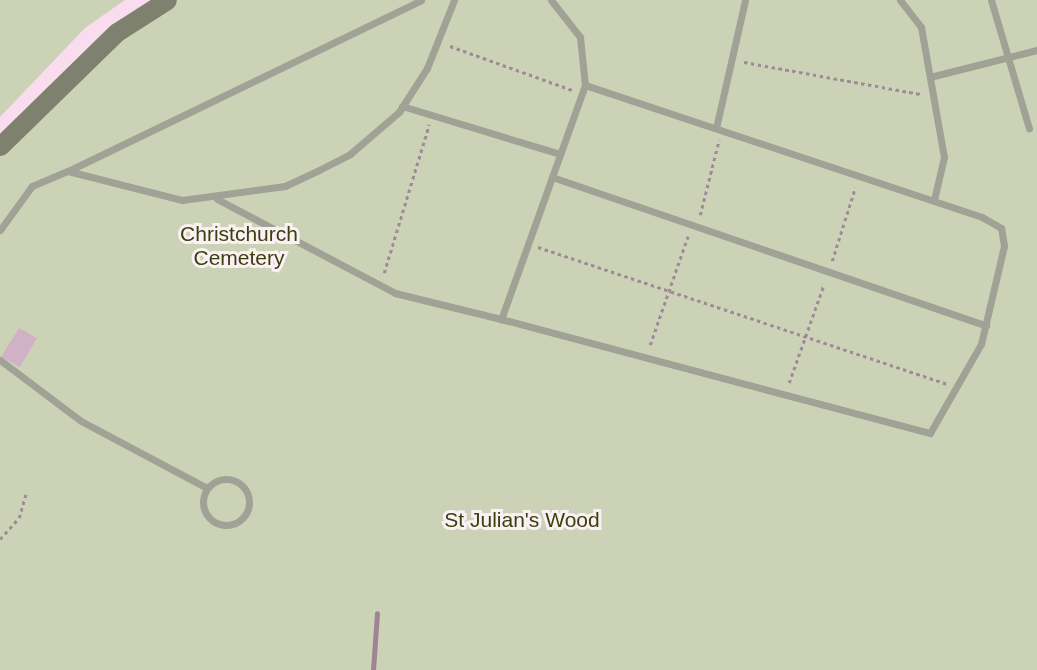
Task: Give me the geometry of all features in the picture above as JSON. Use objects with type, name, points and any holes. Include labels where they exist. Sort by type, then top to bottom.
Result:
[{"type":"street","points":[[0,146],[117,32],[167,0]]},
{"type":"lane","points":[[0,230],[32,186],[421,0]]},
{"type":"lane","points":[[68,171],[182,200],[215,198],[285,186],[350,154],[402,106],[438,41],[454,0]]},
{"type":"lane","points":[[501,319],[585,85],[580,37],[551,0]]},
{"type":"lane","points":[[719,129],[745,0]]},
{"type":"lane","points":[[900,0],[921,27],[934,96],[944,157],[933,200]]},
{"type":"lane","points":[[991,0],[1029,128]]},
{"type":"lane","points":[[930,78],[1037,50]]},
{"type":"lane","points":[[215,198],[381,285],[439,307],[501,319],[646,355],[930,433],[986,326],[1004,246],[1001,228],[933,200],[585,85]]},
{"type":"lane","points":[[402,106],[560,155]]},
{"type":"lane","points":[[552,177],[986,326]]},
{"type":"lane","points":[[0,360],[81,421],[207,488]]},
{"type":"lane","points":[[221,479],[239,483],[247,494],[247,511],[231,524],[214,522],[204,509],[207,488],[221,479]]},
{"type":"path","points":[[438,41],[582,94]]},
{"type":"path","points":[[733,60],[934,96]]},
{"type":"path","points":[[381,285],[432,116]]},
{"type":"path","points":[[646,355],[695,226],[719,129]]},
{"type":"path","points":[[785,393],[859,176]]},
{"type":"path","points":[[528,243],[956,387]]},
{"type":"path","points":[[0,540],[19,518],[26,494]]},
{"type":"green space","points":[[0,0],[125,0],[85,28],[0,117]]},
{"type":"green space","name":"Christchurch Cemetery","points":[[167,0],[1037,0],[1037,670],[0,670],[0,146]]},
{"type":"building","points":[[19,328],[37,338],[20,367],[1,357]]},
{"type":"waterway","points":[[373,670],[377,613]]},
{"type":"park label","name":"St Julian's Wood","points":[[522,520]]}]
